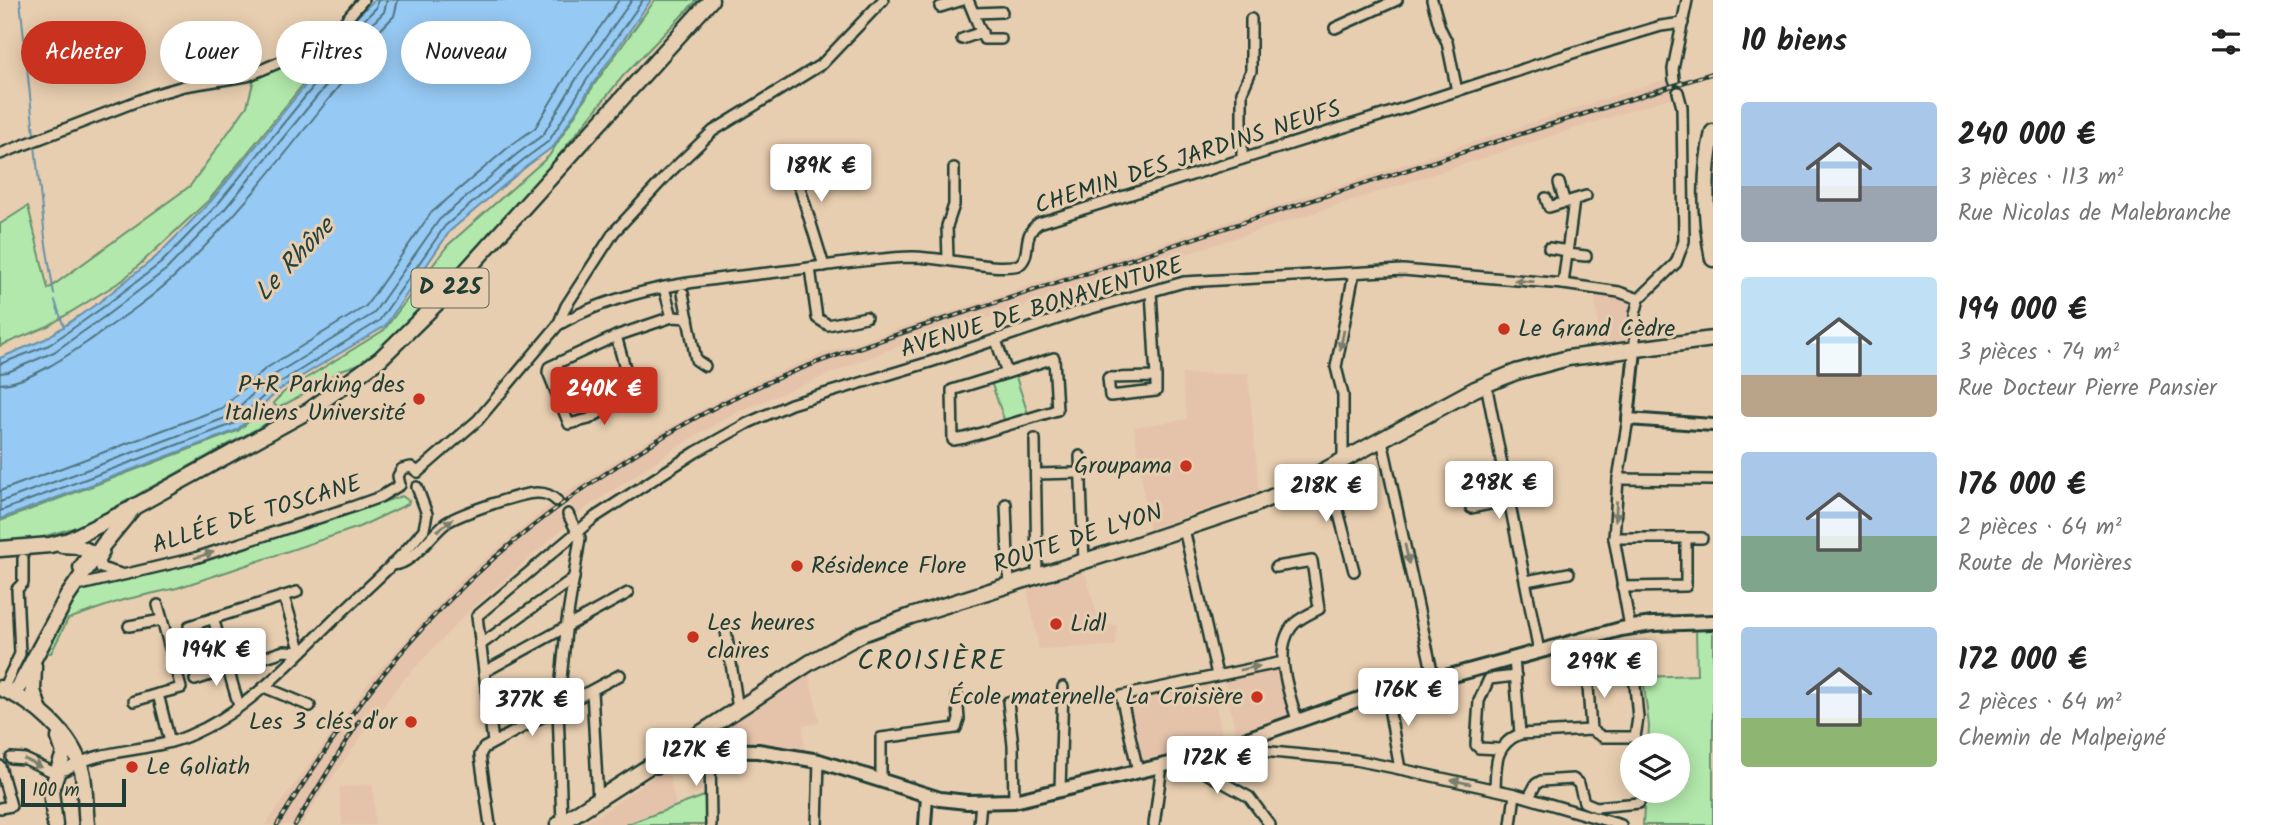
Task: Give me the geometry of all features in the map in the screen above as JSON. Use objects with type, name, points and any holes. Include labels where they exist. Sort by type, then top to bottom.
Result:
[{"type":"main road","name":"D 225","points":[[0,550],[50,545],[89,531],[310,410],[380,359],[437,303],[711,0]]},
{"type":"main road","points":[[1713,132],[1706,176],[1706,217],[1713,259]]},
{"type":"main road","name":"ROUTE DE LYON","points":[[560,824],[811,662],[862,634],[900,619],[1084,562],[1271,498],[1486,384],[1545,363],[1713,339]]},
{"type":"main road","points":[[4,691],[20,685],[74,586],[134,508]]},
{"type":"main road","points":[[50,545],[77,546],[88,551],[88,558],[74,579],[74,586]]},
{"type":"main road","points":[[644,771],[710,750],[758,751],[819,761],[927,796],[981,802],[1014,801],[1190,759],[1387,691],[1630,626],[1713,622]]},
{"type":"main road","points":[[37,654],[32,684],[40,712]]},
{"type":"main road","points":[[4,691],[40,712],[62,736],[78,761],[82,773],[87,825]]},
{"type":"main road","points":[[4,691],[49,727],[64,750],[51,799],[55,825]]},
{"type":"main road","points":[[697,736],[710,750]]},
{"type":"main road","points":[[60,771],[77,776],[83,795]]},
{"type":"street","points":[[0,154],[153,94],[247,76],[327,42],[363,0]]},
{"type":"street","points":[[418,472],[478,420],[558,325],[566,306],[614,232],[668,174],[713,131],[821,64],[884,0]]},
{"type":"street","points":[[940,7],[963,0]]},
{"type":"street","points":[[968,0],[984,39],[1001,39]]},
{"type":"street","points":[[1335,28],[1397,0]]},
{"type":"street","points":[[1432,0],[1447,42],[1457,91]]},
{"type":"street","points":[[1674,80],[1673,69],[1687,0]]},
{"type":"street","points":[[975,13],[1002,12]]},
{"type":"street","points":[[1242,159],[1242,92],[1251,71],[1251,19]]},
{"type":"street","name":"CHEMIN DES JARDINS NEUFS","points":[[558,325],[603,303],[712,278],[908,257],[996,266],[1019,265],[1025,258],[1027,237],[1039,223],[1649,29],[1683,23]]},
{"type":"street","points":[[962,39],[982,32]]},
{"type":"street","points":[[1630,626],[1614,538],[1618,480],[1628,419],[1635,350],[1635,314],[1639,299],[1676,263],[1684,241],[1682,107],[1678,92]]},
{"type":"street","points":[[813,159],[818,172],[808,175],[799,184],[824,266]]},
{"type":"street","points":[[948,259],[947,226],[954,205],[954,169]]},
{"type":"street","points":[[1559,183],[1569,201],[1568,252],[1563,284]]},
{"type":"street","points":[[1546,198],[1549,207],[1586,196]]},
{"type":"street","points":[[1549,248],[1586,256]]},
{"type":"street","points":[[810,268],[817,318],[828,325],[866,317]]},
{"type":"street","name":"AVENUE DE BONAVENTURE","points":[[480,645],[477,616],[577,530],[696,452],[748,423],[791,404],[1078,312],[1194,280],[1403,270],[1563,284],[1619,292],[1639,299]]},
{"type":"street","points":[[1343,461],[1343,395],[1336,367],[1354,273]]},
{"type":"street","points":[[664,288],[672,317]]},
{"type":"street","points":[[1151,291],[1156,377],[1156,391],[1110,396],[1108,378],[1156,377]]},
{"type":"street","points":[[683,293],[695,360],[705,366]]},
{"type":"street","points":[[616,336],[633,396],[589,419],[573,424],[567,422],[548,372],[549,367],[616,336],[672,317],[688,318]]},
{"type":"street","points":[[996,340],[1007,373]]},
{"type":"street","points":[[1054,358],[1057,410],[965,439],[953,440],[952,390],[1007,373],[1054,358]]},
{"type":"street","points":[[1486,384],[1539,651]]},
{"type":"street","points":[[1628,419],[1713,425]]},
{"type":"street","points":[[1035,439],[1037,576]]},
{"type":"street","points":[[1382,440],[1434,680]]},
{"type":"street","points":[[1080,456],[1084,562]]},
{"type":"street","points":[[411,467],[418,472],[420,480],[416,487],[406,489],[400,485],[398,476],[402,470],[411,467]]},
{"type":"street","points":[[1327,469],[1354,571]]},
{"type":"street","points":[[1035,474],[1077,473]]},
{"type":"street","points":[[1618,480],[1713,480]]},
{"type":"street","name":"ALLÉE DE TOSCANE","points":[[74,586],[195,558],[352,507],[380,497],[400,485]]},
{"type":"street","points":[[6,758],[25,758],[60,771],[78,761],[104,754],[170,743],[200,731],[239,706],[264,687],[392,564],[426,525],[425,507],[416,487]]},
{"type":"street","points":[[392,564],[401,564],[445,523],[460,515],[531,493],[544,494],[557,501]]},
{"type":"street","points":[[1471,508],[1510,500]]},
{"type":"street","points":[[1006,504],[1009,585]]},
{"type":"street","points":[[560,824],[558,708],[580,538],[568,514]]},
{"type":"street","points":[[1184,529],[1217,675]]},
{"type":"street","name":"ALLÉE DE TOSCANE","points":[[114,533],[99,565],[103,570],[123,575]]},
{"type":"street","points":[[1614,538],[1702,538]]},
{"type":"street","points":[[1622,587],[1686,586],[1686,538]]},
{"type":"street","points":[[4,691],[20,654],[17,589],[23,583],[23,559]]},
{"type":"street","points":[[1276,567],[1311,561],[1319,609],[1293,625],[1283,648],[1283,662],[1297,720]]},
{"type":"street","points":[[1526,581],[1569,573]]},
{"type":"street","points":[[493,742],[480,645],[574,578]]},
{"type":"street","points":[[189,626],[297,592]]},
{"type":"street","points":[[484,672],[628,593]]},
{"type":"street","points":[[284,597],[301,652]]},
{"type":"street","points":[[134,701],[181,688],[158,605]]},
{"type":"street","points":[[213,618],[239,706]]},
{"type":"street","points":[[129,626],[162,620]]},
{"type":"street","points":[[726,631],[738,709]]},
{"type":"street","points":[[195,680],[284,651],[301,652]]},
{"type":"street","points":[[1495,789],[1497,754],[1510,738],[1520,734],[1591,730],[1602,737],[1635,737],[1638,718],[1632,653]]},
{"type":"street","points":[[1514,658],[1520,734]]},
{"type":"street","points":[[1138,771],[1121,696],[1283,662]]},
{"type":"street","points":[[1587,672],[1591,730]]},
{"type":"street","points":[[490,825],[480,755],[493,742],[620,675]]},
{"type":"street","points":[[1500,749],[1479,748],[1476,745],[1479,701],[1489,679],[1516,676]]},
{"type":"street","points":[[264,687],[310,706]]},
{"type":"street","points":[[1060,790],[1063,687]]},
{"type":"street","points":[[592,691],[598,801]]},
{"type":"street","points":[[1387,691],[1401,769]]},
{"type":"street","points":[[158,694],[170,743]]},
{"type":"street","points":[[881,781],[881,737],[956,728],[959,719],[957,695]]},
{"type":"street","points":[[1008,702],[1013,746],[1014,801]]},
{"type":"street","points":[[1242,742],[1251,750],[1355,760],[1495,789],[1621,825]]},
{"type":"street","points":[[710,750],[711,825]]},
{"type":"street","points":[[1190,759],[1193,766],[1200,771],[1249,797],[1270,825]]},
{"type":"street","points":[[817,825],[819,761]]},
{"type":"street","points":[[0,766],[11,806],[0,808]]},
{"type":"street","points":[[1154,825],[1161,773],[1159,766]]},
{"type":"street","points":[[1529,797],[1536,783],[1573,779],[1579,784],[1584,802],[1589,805],[1596,807],[1639,803]]},
{"type":"street","points":[[1511,825],[1515,794]]},
{"type":"street","points":[[925,825],[927,796]]},
{"type":"street","points":[[979,825],[981,802]]},
{"type":"shaded area","points":[[1666,79],[1673,97],[888,350],[733,414],[679,446],[578,514],[562,495],[664,430],[744,387],[824,353]]},
{"type":"shaded area","points":[[1594,290],[1629,297],[1632,340],[1600,343]]},
{"type":"shaded area","name":"Groupama","points":[[1248,373],[1259,492],[1149,529],[1134,427],[1187,419],[1181,374]]},
{"type":"shaded area","points":[[551,504],[568,524],[463,617],[398,686],[322,792],[302,825],[265,825],[373,677],[437,605],[462,578]]},
{"type":"shaded area","points":[[1085,571],[1100,625],[1117,625],[1116,646],[1039,649],[1027,588]]},
{"type":"shaded area","name":"École maternelle La Croisière","points":[[1279,667],[1290,713],[1288,717],[1240,736],[1236,734],[1224,680]]},
{"type":"shaded area","points":[[809,674],[820,723],[803,726],[805,751],[765,745],[716,744],[712,736]]},
{"type":"shaded area","points":[[1211,682],[1223,739],[1221,743],[1140,764],[1127,700]]},
{"type":"shaded area","points":[[667,767],[676,805],[624,825],[578,825],[599,815]]},
{"type":"shaded area","points":[[373,784],[375,825],[342,825],[339,787]]},
{"type":"green space","points":[[655,0],[697,0],[623,76],[538,181],[409,326],[365,362],[338,371],[316,388],[278,408],[273,403],[284,392],[384,330],[448,245],[549,156],[594,85]]},
{"type":"green space","points":[[276,70],[276,84],[303,84],[210,199],[123,280],[48,326],[0,346],[0,224],[28,206],[48,289],[190,186],[247,106],[253,84],[262,84],[262,76]]},
{"type":"green space","points":[[1015,374],[1028,414],[1005,422],[991,382]]},
{"type":"green space","points":[[260,412],[274,412],[267,423],[83,525],[25,542],[0,543],[0,521],[238,431]]},
{"type":"green space","points":[[402,496],[409,501],[408,504],[359,527],[177,588],[123,600],[68,619],[51,653],[45,653],[76,595],[82,591],[215,556]]},
{"type":"green space","points":[[1696,630],[1713,630],[1713,825],[1643,825],[1644,803],[1690,803],[1690,733],[1649,733],[1643,677],[1697,675]]},
{"type":"green space","points":[[707,795],[707,825],[625,825]]},
{"type":"water","name":"Le Rhône","points":[[374,0],[651,0],[592,85],[554,146],[450,231],[385,326],[279,390],[237,430],[0,519],[0,358],[45,339],[98,303],[156,257],[212,200],[306,84],[387,84],[387,21],[353,21]]},
{"type":"waterway","points":[[20,0],[34,134]]},
{"type":"waterway","points":[[35,145],[54,294]]},
{"type":"waterway","points":[[55,301],[64,327]]},
{"type":"railway","points":[[277,825],[324,753],[375,684],[461,588],[493,559],[574,496],[662,437],[721,404],[851,350],[1713,73]]},
{"type":"railway","points":[[295,825],[359,721]]},
{"type":"place","name":"Le Grand Cèdre","points":[[1504,329]]},
{"type":"place","name":"P+R Parking des Italiens Université","points":[[419,399]]},
{"type":"place","name":"Groupama","points":[[1186,466]]},
{"type":"place","name":"Résidence Flore","points":[[797,566]]},
{"type":"place","name":"Lidl","points":[[1056,624]]},
{"type":"place","name":"Les heures claires","points":[[693,637]]},
{"type":"place","name":"École maternelle La Croisière","points":[[1257,697]]},
{"type":"place","name":"Les 3 clés d'or","points":[[411,722]]},
{"type":"place","name":"Le Goliath","points":[[132,767]]},
{"type":"district","name":"CROISIÈRE","points":[[932,661]]}]
